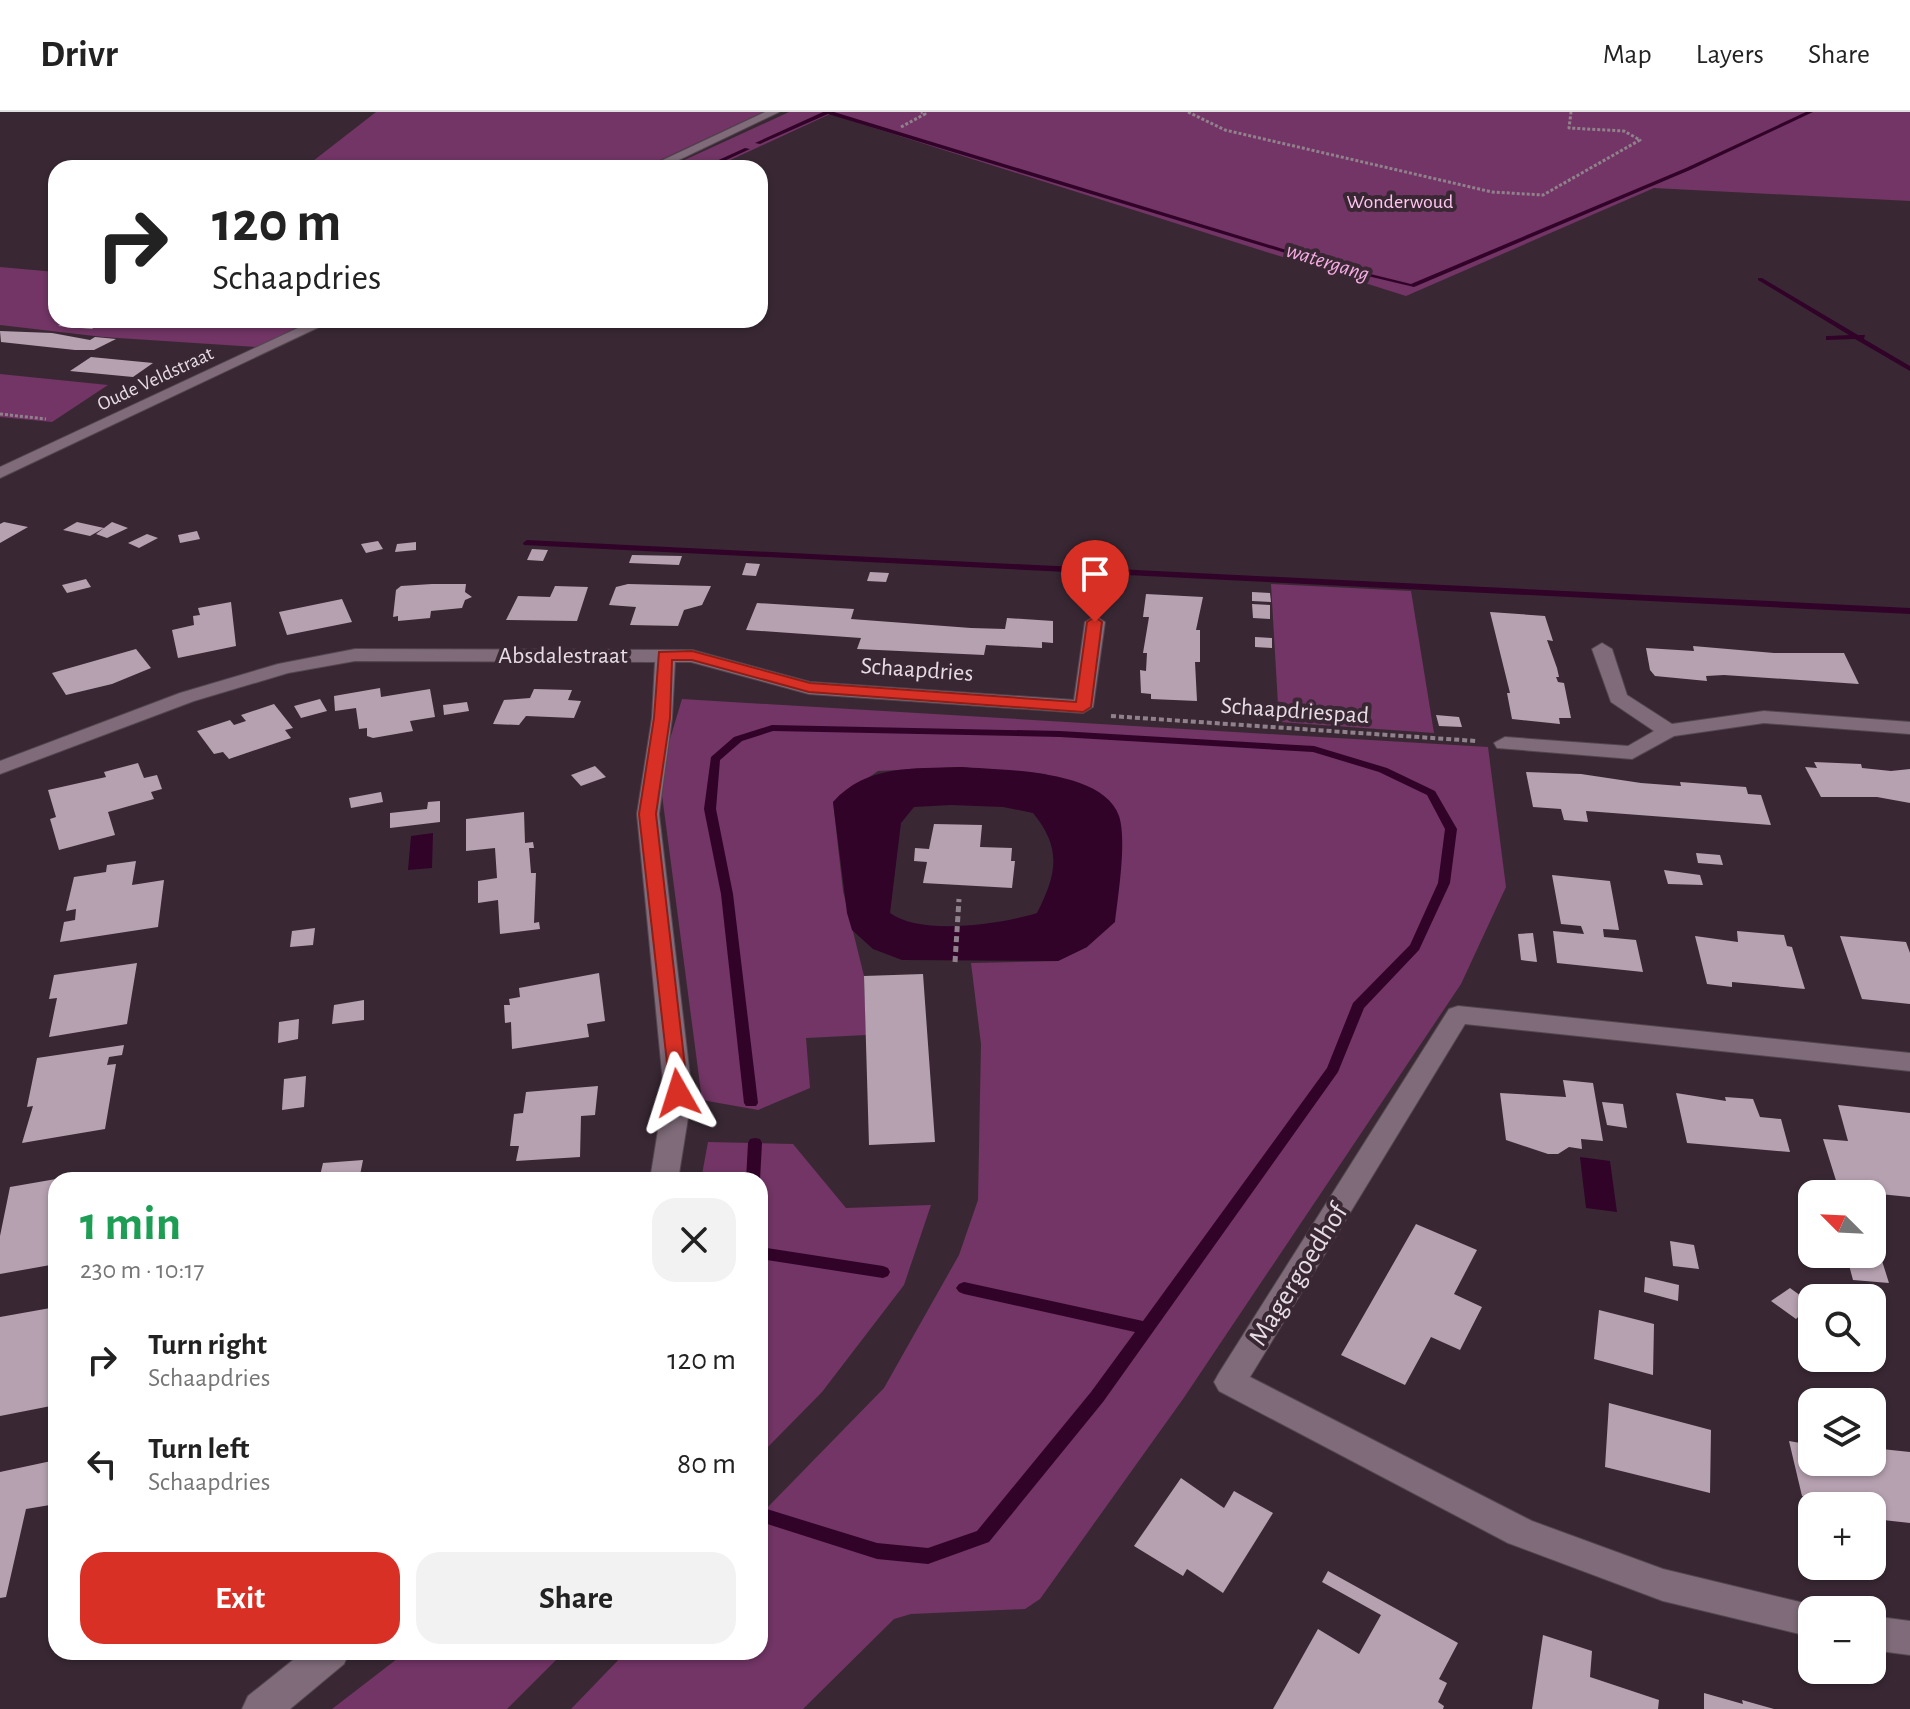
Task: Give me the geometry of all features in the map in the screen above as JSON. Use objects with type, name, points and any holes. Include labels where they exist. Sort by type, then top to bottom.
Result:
[{"type":"street","points":[[669,160],[774,112]]},
{"type":"street","name":"Oude Veldstraat","points":[[0,473],[310,328]]},
{"type":"street","points":[[1083,707],[1095,622]]},
{"type":"street","points":[[1602,649],[1618,698],[1668,731]]},
{"type":"street","name":"Absdalestraat","points":[[0,768],[187,697],[285,668],[355,655],[665,655]]},
{"type":"street","points":[[665,655],[662,718],[648,814],[678,1093],[665,1172]]},
{"type":"street","name":"Schaapdries","points":[[665,655],[692,656],[809,688],[1083,707]]},
{"type":"street","points":[[1505,743],[1632,753],[1668,731],[1764,717],[1910,728]]},
{"type":"street","name":"Magergoedhof","points":[[1798,1617],[1663,1585],[1520,1532],[1230,1382],[1458,1015],[1910,1062]]},
{"type":"street","points":[[1886,1635],[1910,1638]]},
{"type":"street","points":[[261,1709],[321,1660]]},
{"type":"path","points":[[901,127],[925,114],[921,112]]},
{"type":"path","points":[[1188,112],[1225,130],[1492,192],[1543,195],[1640,140],[1624,131],[1569,128],[1571,112]]},
{"type":"path","name":"Schaapdriespad","points":[[1083,707],[1098,715],[1505,743]]},
{"type":"path","points":[[955,962],[959,899]]},
{"type":"green space","points":[[376,112],[763,112],[660,160],[314,160]]},
{"type":"green space","name":"Wonderwoud","points":[[789,112],[1910,112],[1910,201],[1654,188],[1406,296],[830,114],[730,160],[684,160]]},
{"type":"green space","points":[[0,267],[48,271],[48,328],[300,328],[256,347],[103,337],[0,325]]},
{"type":"green space","points":[[0,374],[108,385],[52,422],[0,417]]},
{"type":"green space","points":[[1271,584],[1411,591],[1434,733],[1279,722]]},
{"type":"green space","points":[[682,699],[1488,747],[1506,887],[1461,984],[1183,1399],[1040,1599],[1025,1609],[911,1614],[894,1619],[803,1709],[571,1709],[618,1660],[768,1660],[768,1507],[884,1388],[959,1255],[978,1200],[981,1044],[971,963],[1058,961],[1087,947],[1046,774],[960,767],[878,771],[833,802],[843,891],[864,976],[866,1035],[806,1038],[810,1088],[758,1110],[702,1100],[662,795],[667,749]]},
{"type":"green space","points":[[708,1142],[793,1144],[846,1208],[931,1205],[904,1285],[822,1392],[768,1447],[768,1172],[702,1172]]},
{"type":"green space","points":[[396,1660],[556,1660],[507,1709],[332,1709]]},
{"type":"shaded area","points":[[960,767],[1049,775],[1093,789],[1109,801],[1119,816],[1122,839],[1115,922],[1087,947],[1058,961],[902,960],[873,949],[852,930],[847,913],[833,802],[846,790],[876,775],[908,769]],"holes":[[[914,807],[1003,807],[1033,813],[1049,838],[1052,873],[1037,913],[962,926],[921,924],[890,913],[901,823]]]},
{"type":"shaded area","points":[[433,833],[432,868],[408,870],[411,836]]},
{"type":"shaded area","points":[[1580,1157],[1610,1161],[1617,1212],[1586,1208]]},
{"type":"building","points":[[0,331],[52,333],[90,340],[95,337],[116,339],[94,350],[75,350],[1,342]]},
{"type":"building","points":[[91,357],[153,363],[133,377],[70,371]]},
{"type":"building","points":[[4,522],[28,527],[0,543],[0,524]]},
{"type":"building","points":[[77,522],[104,528],[90,536],[63,530]]},
{"type":"building","points":[[112,522],[128,528],[107,538],[96,534]]},
{"type":"building","points":[[197,531],[200,539],[180,543],[178,535]]},
{"type":"building","points":[[147,534],[158,538],[139,548],[128,543]]},
{"type":"building","points":[[378,541],[383,549],[366,553],[361,544]]},
{"type":"building","points":[[416,542],[416,550],[395,552],[397,544]]},
{"type":"building","points":[[532,549],[548,550],[543,561],[527,560]]},
{"type":"building","points":[[632,555],[682,556],[679,565],[629,563]]},
{"type":"building","points":[[746,563],[760,564],[756,576],[742,575]]},
{"type":"building","points":[[870,572],[889,573],[886,582],[867,581]]},
{"type":"building","points":[[86,579],[91,587],[67,593],[62,585]]},
{"type":"building","points":[[466,584],[465,592],[472,597],[465,600],[462,608],[431,611],[430,618],[398,621],[398,616],[393,617],[396,590],[401,586]]},
{"type":"building","points":[[628,584],[711,586],[702,605],[684,610],[678,626],[630,625],[636,607],[609,605],[616,587]]},
{"type":"building","points":[[555,586],[588,587],[577,621],[506,620],[518,596],[550,597]]},
{"type":"building","points":[[1252,592],[1270,593],[1271,602],[1252,601]]},
{"type":"building","points":[[1146,594],[1203,597],[1196,630],[1200,630],[1200,662],[1195,662],[1197,701],[1151,699],[1151,694],[1141,693],[1140,670],[1146,671],[1147,653],[1143,653],[1149,617],[1143,617]]},
{"type":"building","points":[[342,599],[352,622],[287,635],[279,612]]},
{"type":"building","points":[[231,602],[236,646],[178,658],[172,630],[194,625],[193,616],[200,615],[198,608]]},
{"type":"building","points":[[757,603],[854,609],[851,619],[971,628],[1005,629],[1007,618],[1053,621],[1053,643],[1042,642],[1042,648],[986,645],[984,655],[857,649],[861,638],[746,630]]},
{"type":"building","points":[[1252,604],[1270,605],[1270,619],[1253,618]]},
{"type":"building","points":[[1490,612],[1545,616],[1553,641],[1547,640],[1557,668],[1559,677],[1556,677],[1558,682],[1564,683],[1571,718],[1559,718],[1560,724],[1512,719],[1507,693],[1510,693]]},
{"type":"building","points":[[1255,637],[1272,638],[1272,648],[1255,647]]},
{"type":"building","points":[[1693,646],[1774,653],[1844,653],[1859,684],[1724,675],[1706,676],[1707,681],[1655,676],[1650,670],[1646,648],[1694,651]]},
{"type":"building","points":[[136,649],[151,668],[112,684],[66,695],[52,673]]},
{"type":"building","points":[[380,688],[381,697],[430,689],[435,717],[410,721],[413,731],[373,738],[367,736],[367,728],[359,729],[356,708],[335,711],[334,696]]},
{"type":"building","points":[[534,689],[572,690],[568,700],[581,701],[574,718],[526,716],[519,725],[493,724],[504,700],[530,698]]},
{"type":"building","points":[[320,699],[327,711],[301,718],[294,706]]},
{"type":"building","points":[[467,702],[469,711],[444,715],[443,705]]},
{"type":"building","points":[[274,704],[293,728],[285,730],[291,738],[229,759],[223,752],[214,754],[197,731],[230,720],[234,725],[246,721],[241,715]]},
{"type":"building","points":[[1436,715],[1459,717],[1462,727],[1439,726]]},
{"type":"building","points":[[1814,762],[1861,764],[1862,768],[1891,771],[1910,769],[1910,803],[1877,797],[1821,797],[1805,767],[1817,768]]},
{"type":"building","points":[[138,763],[144,778],[157,775],[162,789],[151,792],[154,799],[108,812],[115,835],[59,850],[50,819],[56,817],[48,790],[106,777],[104,772]]},
{"type":"building","points":[[595,766],[606,777],[581,786],[571,775]]},
{"type":"building","points":[[1526,772],[1581,774],[1681,786],[1680,782],[1746,787],[1748,794],[1761,795],[1771,825],[1586,811],[1588,822],[1564,820],[1561,809],[1533,807]]},
{"type":"building","points":[[381,792],[383,802],[351,808],[349,798]]},
{"type":"building","points":[[440,801],[440,822],[390,828],[390,813],[427,809],[428,802]]},
{"type":"building","points":[[524,812],[525,843],[533,842],[534,848],[529,848],[531,873],[536,873],[534,923],[539,922],[540,929],[500,934],[498,900],[478,903],[478,881],[497,878],[495,848],[466,851],[466,819]]},
{"type":"building","points":[[934,824],[982,825],[980,847],[1012,848],[1011,861],[1015,861],[1012,888],[923,883],[927,862],[914,861],[915,848],[929,849]]},
{"type":"building","points":[[1696,853],[1720,855],[1723,865],[1698,863]]},
{"type":"building","points":[[136,861],[132,885],[164,880],[158,927],[60,942],[64,922],[75,920],[76,909],[66,911],[74,877],[106,872],[107,865]]},
{"type":"building","points":[[1664,870],[1700,875],[1703,885],[1668,884]]},
{"type":"building","points":[[1552,875],[1610,881],[1619,930],[1603,929],[1604,937],[1636,940],[1643,972],[1557,963],[1553,931],[1584,934],[1581,926],[1561,924]]},
{"type":"building","points":[[315,928],[313,945],[290,947],[292,931]]},
{"type":"building","points":[[1737,931],[1784,935],[1787,946],[1792,947],[1805,989],[1732,982],[1732,987],[1707,984],[1695,936],[1738,942]]},
{"type":"building","points":[[1533,933],[1537,962],[1521,960],[1518,934]]},
{"type":"building","points":[[1840,936],[1906,942],[1910,953],[1910,1004],[1862,999]]},
{"type":"building","points":[[137,963],[127,1024],[49,1037],[57,998],[49,999],[54,975]]},
{"type":"building","points":[[599,973],[605,1021],[587,1024],[589,1037],[512,1049],[511,1022],[505,1023],[504,1005],[510,1005],[509,999],[520,997],[519,988]]},
{"type":"building","points":[[923,974],[935,1142],[869,1145],[864,976]]},
{"type":"building","points":[[364,1000],[364,1020],[332,1024],[334,1005]]},
{"type":"building","points":[[299,1019],[298,1039],[278,1043],[279,1022]]},
{"type":"building","points":[[124,1045],[122,1055],[109,1057],[107,1065],[116,1064],[105,1129],[22,1143],[33,1106],[27,1107],[37,1058]]},
{"type":"building","points":[[306,1076],[304,1107],[282,1110],[284,1079]]},
{"type":"building","points":[[1563,1080],[1593,1083],[1603,1141],[1581,1139],[1582,1149],[1569,1147],[1558,1154],[1548,1154],[1506,1140],[1500,1093],[1566,1097]]},
{"type":"building","points":[[598,1086],[595,1115],[581,1116],[580,1157],[516,1161],[519,1146],[510,1146],[514,1114],[523,1113],[526,1092]]},
{"type":"building","points":[[1676,1093],[1726,1101],[1725,1097],[1753,1099],[1760,1117],[1781,1119],[1790,1152],[1687,1143]]},
{"type":"building","points":[[1602,1102],[1623,1104],[1627,1128],[1607,1125]]},
{"type":"building","points":[[1838,1105],[1910,1113],[1910,1197],[1886,1195],[1886,1180],[1836,1180],[1823,1139],[1848,1141]]},
{"type":"building","points":[[363,1160],[361,1172],[321,1172],[323,1163]]},
{"type":"building","points":[[48,1180],[48,1265],[0,1274],[0,1236],[10,1187]]},
{"type":"building","points":[[1416,1224],[1477,1250],[1454,1294],[1482,1307],[1460,1350],[1431,1337],[1405,1385],[1341,1355]]},
{"type":"building","points":[[1670,1241],[1694,1245],[1699,1269],[1673,1266]]},
{"type":"building","points":[[1850,1268],[1884,1268],[1889,1283],[1853,1280]]},
{"type":"building","points":[[1645,1277],[1679,1285],[1678,1301],[1644,1292]]},
{"type":"building","points":[[1790,1288],[1798,1294],[1798,1317],[1796,1319],[1771,1301]]},
{"type":"building","points":[[48,1308],[48,1407],[0,1416],[0,1317]]},
{"type":"building","points":[[1599,1310],[1654,1324],[1653,1375],[1594,1359]]},
{"type":"building","points":[[1609,1403],[1711,1430],[1710,1493],[1605,1467]]},
{"type":"building","points":[[1789,1441],[1798,1443],[1798,1476],[1886,1476],[1886,1449],[1910,1452],[1910,1523],[1886,1520],[1886,1492],[1801,1492]]},
{"type":"building","points":[[48,1462],[48,1505],[26,1509],[6,1597],[0,1598],[0,1472]]},
{"type":"building","points":[[1181,1478],[1224,1508],[1234,1491],[1273,1513],[1223,1593],[1187,1569],[1183,1576],[1134,1546]]},
{"type":"building","points":[[1328,1571],[1458,1643],[1439,1679],[1447,1683],[1438,1702],[1444,1706],[1443,1709],[1273,1709],[1318,1629],[1359,1654],[1381,1615],[1322,1582]]},
{"type":"building","points":[[1543,1635],[1592,1651],[1590,1677],[1659,1700],[1658,1709],[1532,1709]]},
{"type":"building","points":[[1704,1693],[1743,1704],[1742,1700],[1774,1709],[1704,1709]]},
{"type":"waterway","name":"watergang","points":[[758,143],[827,112]]},
{"type":"waterway","name":"watergang","points":[[828,112],[1340,268],[1412,286],[1688,169],[1810,112]]},
{"type":"waterway","points":[[722,160],[747,149]]},
{"type":"waterway","points":[[1760,279],[1857,337]]},
{"type":"waterway","points":[[1829,338],[1857,337]]},
{"type":"waterway","points":[[1857,337],[1910,369]]},
{"type":"waterway","points":[[1857,337],[1862,337]]},
{"type":"waterway","points":[[527,543],[1910,611]]},
{"type":"waterway","points":[[751,1103],[727,894],[710,809],[715,759],[738,739],[772,728],[1060,734],[1314,749],[1383,770],[1431,793],[1451,829],[1444,883],[1415,947],[1358,1006],[1333,1069],[1147,1328]]},
{"type":"waterway","points":[[753,1172],[755,1143]]},
{"type":"waterway","points":[[768,1254],[883,1272]]},
{"type":"waterway","points":[[964,1288],[1147,1328]]},
{"type":"waterway","points":[[768,1516],[877,1551],[928,1556],[983,1537],[1097,1397],[1147,1328]]},
{"type":"route","points":[[678,1093],[648,814],[662,718],[665,655],[692,656],[809,688],[1083,707],[1095,622]]}]
